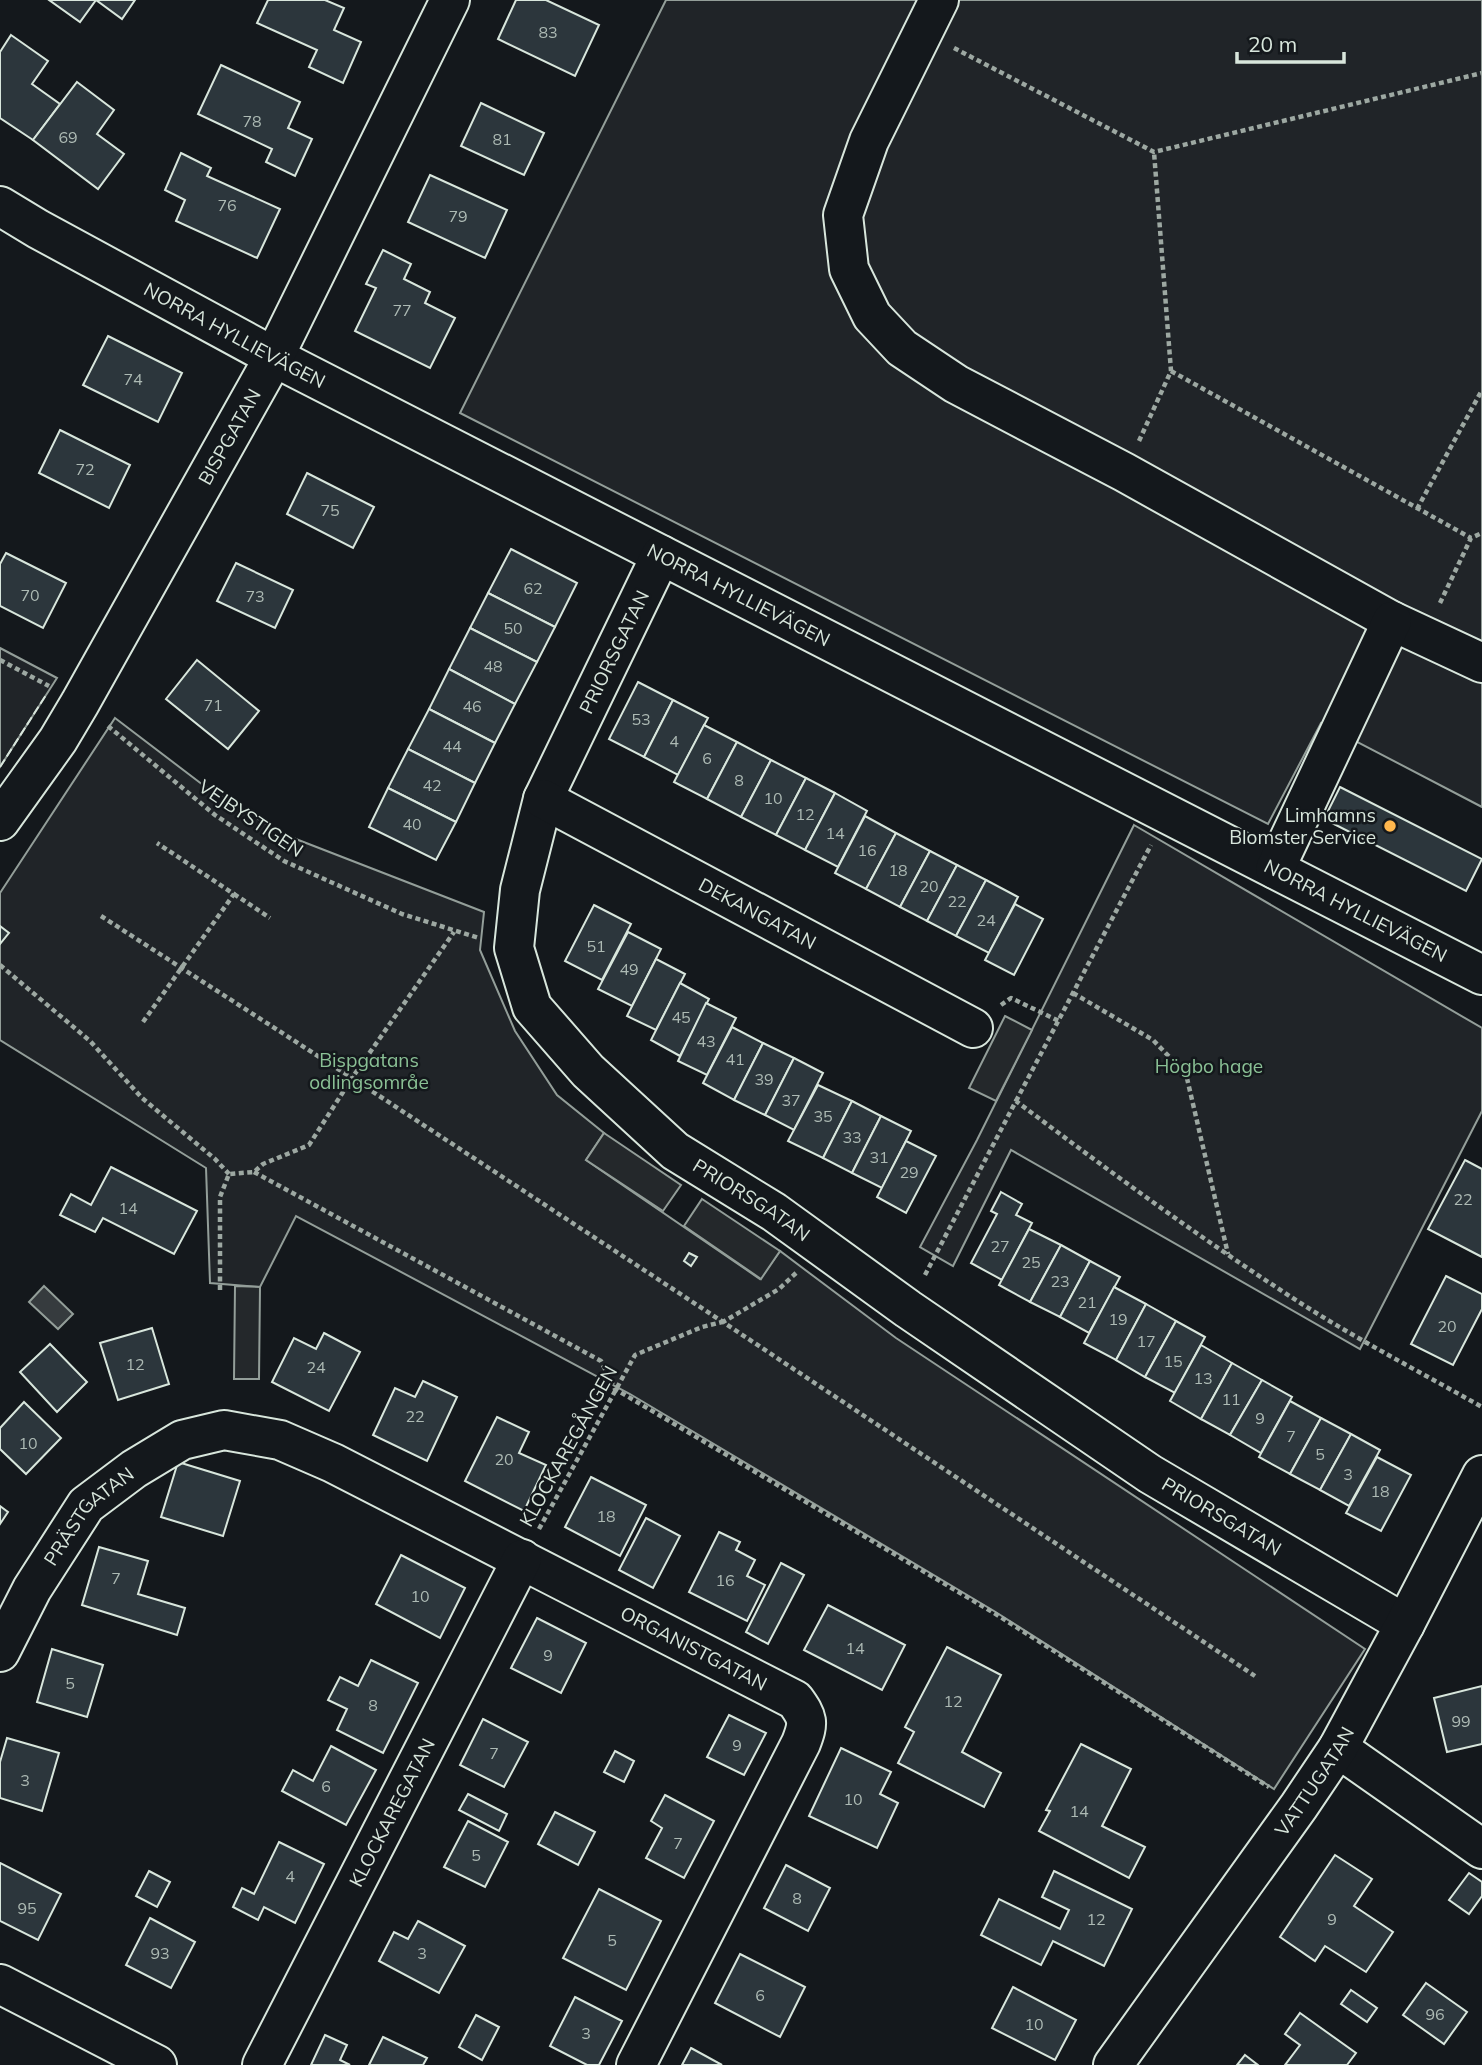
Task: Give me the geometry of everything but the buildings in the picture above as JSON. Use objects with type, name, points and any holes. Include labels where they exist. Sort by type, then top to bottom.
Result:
[{"type":"street","name":"BISPGATAN","points":[[0,821],[58,740],[80,703],[274,357],[450,0]]},
{"type":"street","points":[[931,16],[869,141],[843,215],[849,269],[872,316],[902,348],[956,384],[1124,472],[1408,628],[1482,663]]},
{"type":"street","name":"NORRA HYLLIEVÄGEN","points":[[0,206],[274,357],[1482,975]]},
{"type":"street","name":"PRIORSGATAN","points":[[661,555],[543,799],[520,890],[514,948],[532,1007],[588,1071],[675,1151],[774,1212],[908,1309],[1150,1474],[1405,1624]]},
{"type":"street","points":[[1275,869],[1408,628]]},
{"type":"street","name":"DEKANGATAN","points":[[543,799],[973,1028]]},
{"type":"street","name":"ORGANISTGATAN","points":[[224,1430],[280,1440],[333,1463],[795,1700],[807,1716],[801,1743],[636,2065]]},
{"type":"street","name":"PRÄSTGATAN","points":[[0,1652],[32,1589],[86,1505],[134,1469],[182,1440],[224,1430]]},
{"type":"street","name":"VATTUGATAN","points":[[1116,2064],[1338,1748],[1482,1475]]},
{"type":"street","name":"KLOCKAREGATAN","points":[[262,2065],[522,1559]]},
{"type":"street","points":[[1338,1748],[1482,1849]]},
{"type":"street","points":[[0,1984],[157,2065]]},
{"type":"path","points":[[931,16],[1154,152],[1482,73]]},
{"type":"path","points":[[1124,472],[1171,372],[1154,152]]},
{"type":"path","points":[[1171,372],[1471,538]]},
{"type":"path","points":[[1418,509],[1482,390]]},
{"type":"path","points":[[1408,628],[1471,538],[1482,533]]},
{"type":"path","name":"VEJBYSTIGEN","points":[[0,660],[80,703],[215,815],[284,861],[402,914],[454,932],[514,948]]},
{"type":"path","points":[[908,1309],[1167,814]]},
{"type":"path","points":[[157,844],[270,918]]},
{"type":"path","points":[[143,1022],[234,894]]},
{"type":"path","points":[[101,916],[723,1322],[1255,1676]]},
{"type":"path","points":[[254,1172],[263,1164],[309,1145],[352,1078],[454,932]]},
{"type":"path","points":[[0,965],[90,1041],[142,1098],[229,1174]]},
{"type":"path","points":[[1073,993],[1153,1040],[1185,1074],[1228,1255]]},
{"type":"path","points":[[973,1028],[1011,998],[1059,1021]]},
{"type":"path","points":[[1016,1101],[1228,1255],[1304,1306],[1482,1407]]},
{"type":"path","points":[[229,1174],[254,1172],[601,1361],[615,1389],[994,1613],[1299,1807]]},
{"type":"path","points":[[220,1290],[220,1197],[229,1174]]},
{"type":"path","name":"KLOCKAREGÅNGEN","points":[[522,1559],[635,1355],[702,1327],[723,1322],[779,1289],[821,1248]]},
{"type":"green space","points":[[666,0],[1482,0],[1482,807],[1321,723],[1268,824],[460,413]]},
{"type":"green space","points":[[0,648],[57,678],[0,767]]},
{"type":"green space","name":"Bispgatans odlingsområe","points":[[115,718],[203,785],[283,834],[484,912],[480,950],[515,1031],[557,1095],[604,1133],[586,1160],[760,1279],[780,1251],[896,1338],[1365,1649],[1274,1789],[994,1611],[630,1394],[296,1216],[260,1287],[210,1283],[206,1168],[0,1040],[0,893]]},
{"type":"green space","name":"Högbo hage","points":[[1134,825],[1482,1028],[1482,1111],[1360,1349],[1011,1150],[953,1266],[920,1247],[977,1140]]},
{"type":"shaded area","points":[[1005,1016],[1032,1030],[996,1101],[969,1088]]},
{"type":"shaded area","points":[[604,1133],[681,1185],[663,1211],[586,1160]]},
{"type":"shaded area","points":[[702,1199],[780,1251],[761,1279],[684,1226]]},
{"type":"shaded area","points":[[44,1286],[73,1314],[58,1329],[29,1302]]},
{"type":"shaded area","points":[[235,1286],[260,1287],[259,1379],[234,1379]]},
{"type":"fence","points":[[0,767],[46,695]]},
{"type":"place","name":"Limhamns Blomster Service","points":[[1390,826]]}]
